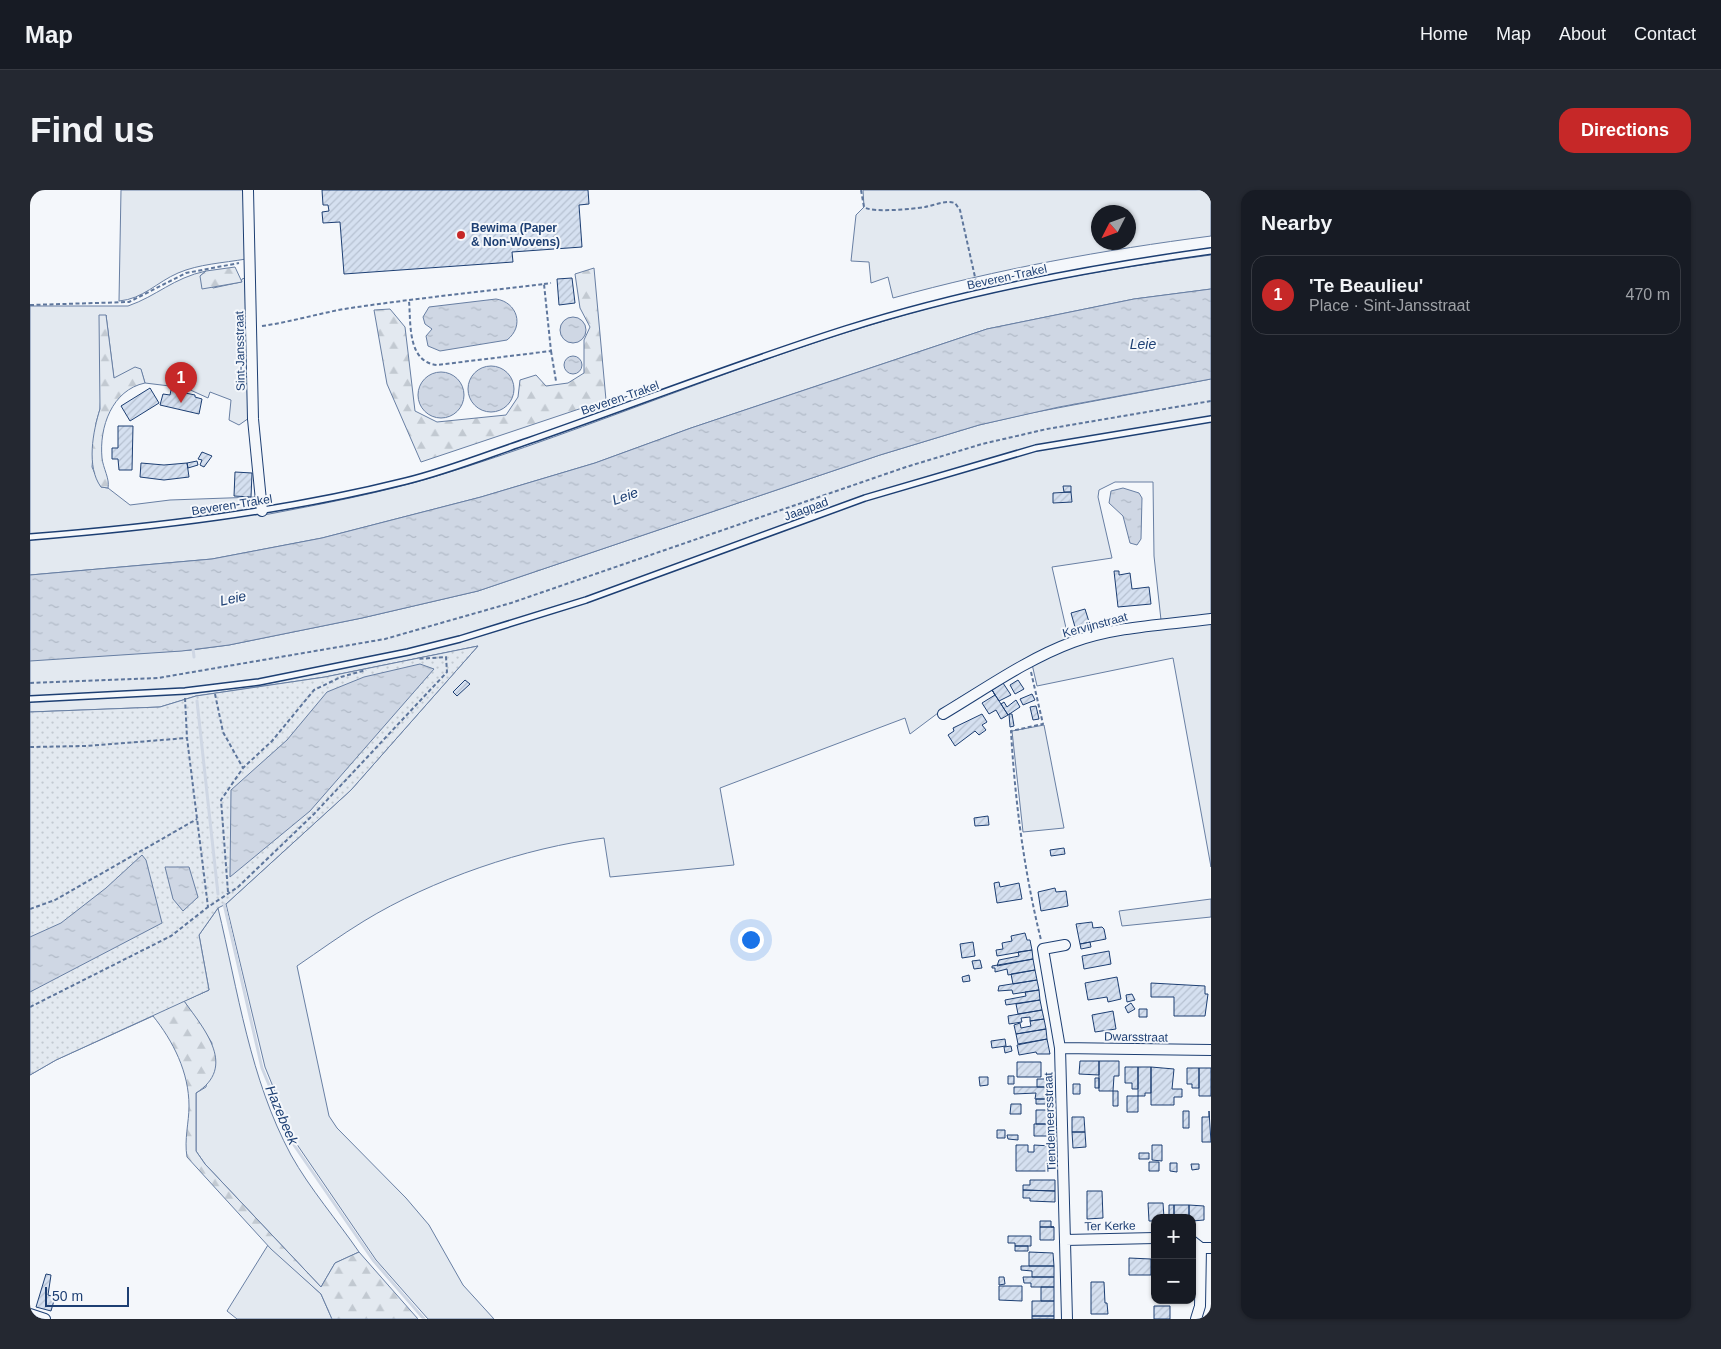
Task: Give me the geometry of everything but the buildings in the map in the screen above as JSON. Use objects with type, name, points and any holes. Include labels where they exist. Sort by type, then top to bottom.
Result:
[{"type":"street","name":"Sint-Jansstraat","points":[[248,190],[253,419],[262,510]]},
{"type":"street","name":"Kervijnstraat","points":[[943,714],[1029,662],[1072,642],[1108,632],[1168,622],[1211,619]]},
{"type":"street","points":[[1043,949],[1066,945]]},
{"type":"street","name":"Tiendemeersstraat","points":[[1043,949],[1060,1048],[1067,1319]]},
{"type":"street","name":"Dwarsstraat","points":[[1060,1048],[1211,1050]]},
{"type":"street","name":"Ter Kerke","points":[[1065,1240],[1151,1238]]},
{"type":"street","points":[[1196,1319],[1200,1306],[1201,1246]]},
{"type":"street","points":[[30,1314],[44,1319]]},
{"type":"lane","name":"Beveren-Trakel","points":[[30,537],[164,525],[262,510],[389,485],[446,469],[844,330],[901,312],[978,293],[1120,264],[1211,251]]},
{"type":"lane","name":"Jaagpad","points":[[30,699],[185,691],[268,680],[416,650],[586,600],[866,498],[1036,448],[1211,418]]},
{"type":"path","points":[[861,190],[864,207],[871,211],[917,208],[945,202],[955,203],[960,210],[978,293]]},
{"type":"path","points":[[30,305],[130,302],[186,273],[251,262]]},
{"type":"path","points":[[252,328],[297,321],[342,310],[551,283]]},
{"type":"path","points":[[544,284],[556,381]]},
{"type":"path","points":[[409,301],[415,349],[428,363],[437,365],[551,351]]},
{"type":"path","points":[[30,683],[158,678],[252,664],[385,639],[511,604],[896,470],[982,444],[1057,427],[1211,400]]},
{"type":"path","points":[[30,1007],[172,936],[228,892],[238,887],[314,814],[446,672],[446,657],[409,660]]},
{"type":"path","points":[[1029,662],[1043,724],[1011,730],[1020,830],[1032,905],[1043,949]]},
{"type":"path","points":[[228,892],[221,800],[243,768],[272,741],[314,690],[341,677],[366,670]]},
{"type":"path","points":[[213,687],[223,732],[243,768]]},
{"type":"path","points":[[185,691],[187,738],[208,907]]},
{"type":"path","points":[[30,747],[86,746],[187,738]]},
{"type":"path","points":[[30,909],[55,900],[197,819]]},
{"type":"green space","points":[[121,190],[243,190],[246,259],[186,270],[135,297],[119,301]]},
{"type":"green space","points":[[863,190],[1211,190],[1211,236],[1136,247],[1136,205],[1091,205],[1091,250],[1119,250],[1011,269],[893,298],[888,277],[871,283],[869,262],[851,261],[856,215],[864,207]]},
{"type":"green space","points":[[1211,255],[1211,289],[1134,299],[987,329],[691,428],[595,463],[481,497],[322,538],[212,559],[30,575],[30,306],[128,306],[184,278],[206,271],[200,276],[213,288],[241,282],[245,278],[249,418],[239,425],[229,420],[231,400],[210,392],[208,398],[186,388],[145,383],[141,370],[114,379],[106,315],[100,409],[96,423],[92,467],[101,487],[108,488],[130,505],[170,500],[256,497],[264,515],[373,493],[437,476],[554,437],[784,353],[901,316],[977,296],[1054,280],[1132,266]]},
{"type":"green space","points":[[235,267],[242,282],[202,289],[200,276],[206,271]]},
{"type":"green space","points":[[594,268],[606,400],[421,462],[387,384],[374,310],[390,309],[405,327],[415,411],[437,422],[506,415],[518,397],[520,380],[536,375],[546,386],[568,383],[584,373],[584,340],[590,327],[580,308],[575,274]]},
{"type":"green space","points":[[99,315],[106,315],[114,378],[135,367],[141,369],[145,383],[124,393],[116,402],[106,422],[103,434],[102,458],[108,488],[101,487],[96,479],[92,459],[93,438],[100,409]]},
{"type":"green space","points":[[1211,379],[1211,616],[1161,620],[1154,556],[1153,482],[1115,482],[1099,490],[1098,497],[1112,558],[1052,567],[1069,641],[1024,659],[954,701],[910,734],[905,718],[720,788],[734,865],[610,877],[604,838],[543,849],[511,857],[419,892],[364,921],[297,966],[329,1116],[337,1128],[406,1198],[429,1225],[463,1285],[494,1319],[428,1319],[376,1260],[296,1143],[265,1067],[226,904],[351,790],[478,646],[325,677],[196,696],[160,707],[30,712],[30,660],[191,650],[229,645],[362,618],[478,591],[880,455],[979,425],[1031,413]]},
{"type":"green space","points":[[1211,622],[1211,867],[1173,658],[1037,686],[1032,664],[1062,651],[1125,632],[1164,625]]},
{"type":"green space","points":[[478,646],[351,790],[226,904],[218,908],[199,935],[209,990],[56,1060],[30,1075],[30,712],[160,707],[196,696],[325,677]]},
{"type":"green space","points":[[1044,725],[1064,828],[1023,832],[1012,731]]},
{"type":"green space","points":[[1211,899],[1211,917],[1122,926],[1119,911]]},
{"type":"green space","points":[[218,908],[255,1065],[277,1126],[298,1168],[359,1252],[335,1263],[321,1287],[205,1164],[196,1151],[196,1093],[206,1087],[212,1043],[184,1001],[209,990],[199,935]]},
{"type":"green space","points":[[209,990],[184,1001],[208,1036],[216,1060],[214,1072],[208,1083],[196,1093],[196,1151],[205,1164],[321,1287],[335,1263],[359,1252],[418,1319],[332,1319],[321,1294],[271,1249],[187,1157],[186,1144],[189,1106],[186,1081],[173,1046],[153,1016],[56,1060],[30,1075],[30,1025]]},
{"type":"green space","points":[[268,1245],[321,1294],[332,1319],[237,1319],[227,1311]]},
{"type":"water","name":"Leie","points":[[1211,289],[1211,379],[1059,407],[979,425],[880,455],[478,591],[362,618],[229,645],[182,651],[30,661],[30,575],[212,559],[322,538],[481,497],[595,463],[691,428],[987,329],[1134,299]]},
{"type":"water","points":[[496,299],[509,305],[516,315],[516,328],[507,340],[440,351],[428,346],[426,336],[432,329],[425,324],[423,317],[429,307]]},
{"type":"water","points":[[573,317],[582,321],[586,330],[582,339],[573,343],[564,339],[560,330],[564,321]]},
{"type":"water","points":[[569,356],[577,356],[582,361],[580,372],[569,374],[564,369],[564,361]]},
{"type":"water","points":[[491,366],[504,370],[510,376],[514,389],[510,402],[504,408],[491,412],[478,408],[472,402],[468,389],[472,376],[478,370]]},
{"type":"water","points":[[441,372],[454,376],[460,382],[464,395],[460,408],[454,414],[441,418],[428,414],[422,408],[418,395],[422,382],[428,376]]},
{"type":"water","points":[[1123,488],[1139,493],[1142,498],[1141,539],[1137,545],[1130,543],[1123,516],[1109,503],[1111,491]]},
{"type":"water","points":[[420,664],[434,669],[310,811],[230,877],[231,790],[287,740],[327,692],[364,677]]},
{"type":"water","points":[[142,855],[146,860],[162,923],[30,992],[30,937],[61,923],[106,888]]},
{"type":"water","points":[[165,867],[189,867],[198,897],[183,911],[173,899]]},
{"type":"waterway","name":"Hazebeek","points":[[193,648],[194,657]]},
{"type":"waterway","name":"Hazebeek","points":[[197,701],[218,894]]},
{"type":"waterway","name":"Hazebeek","points":[[224,904],[262,1068],[294,1145],[373,1260],[424,1319]]},
{"type":"place","name":"Bewima (Paper & Non-Wovens)","points":[[461,235]]},
{"type":"place","name":"'Te Beaulieu'","points":[[181,403]]}]
